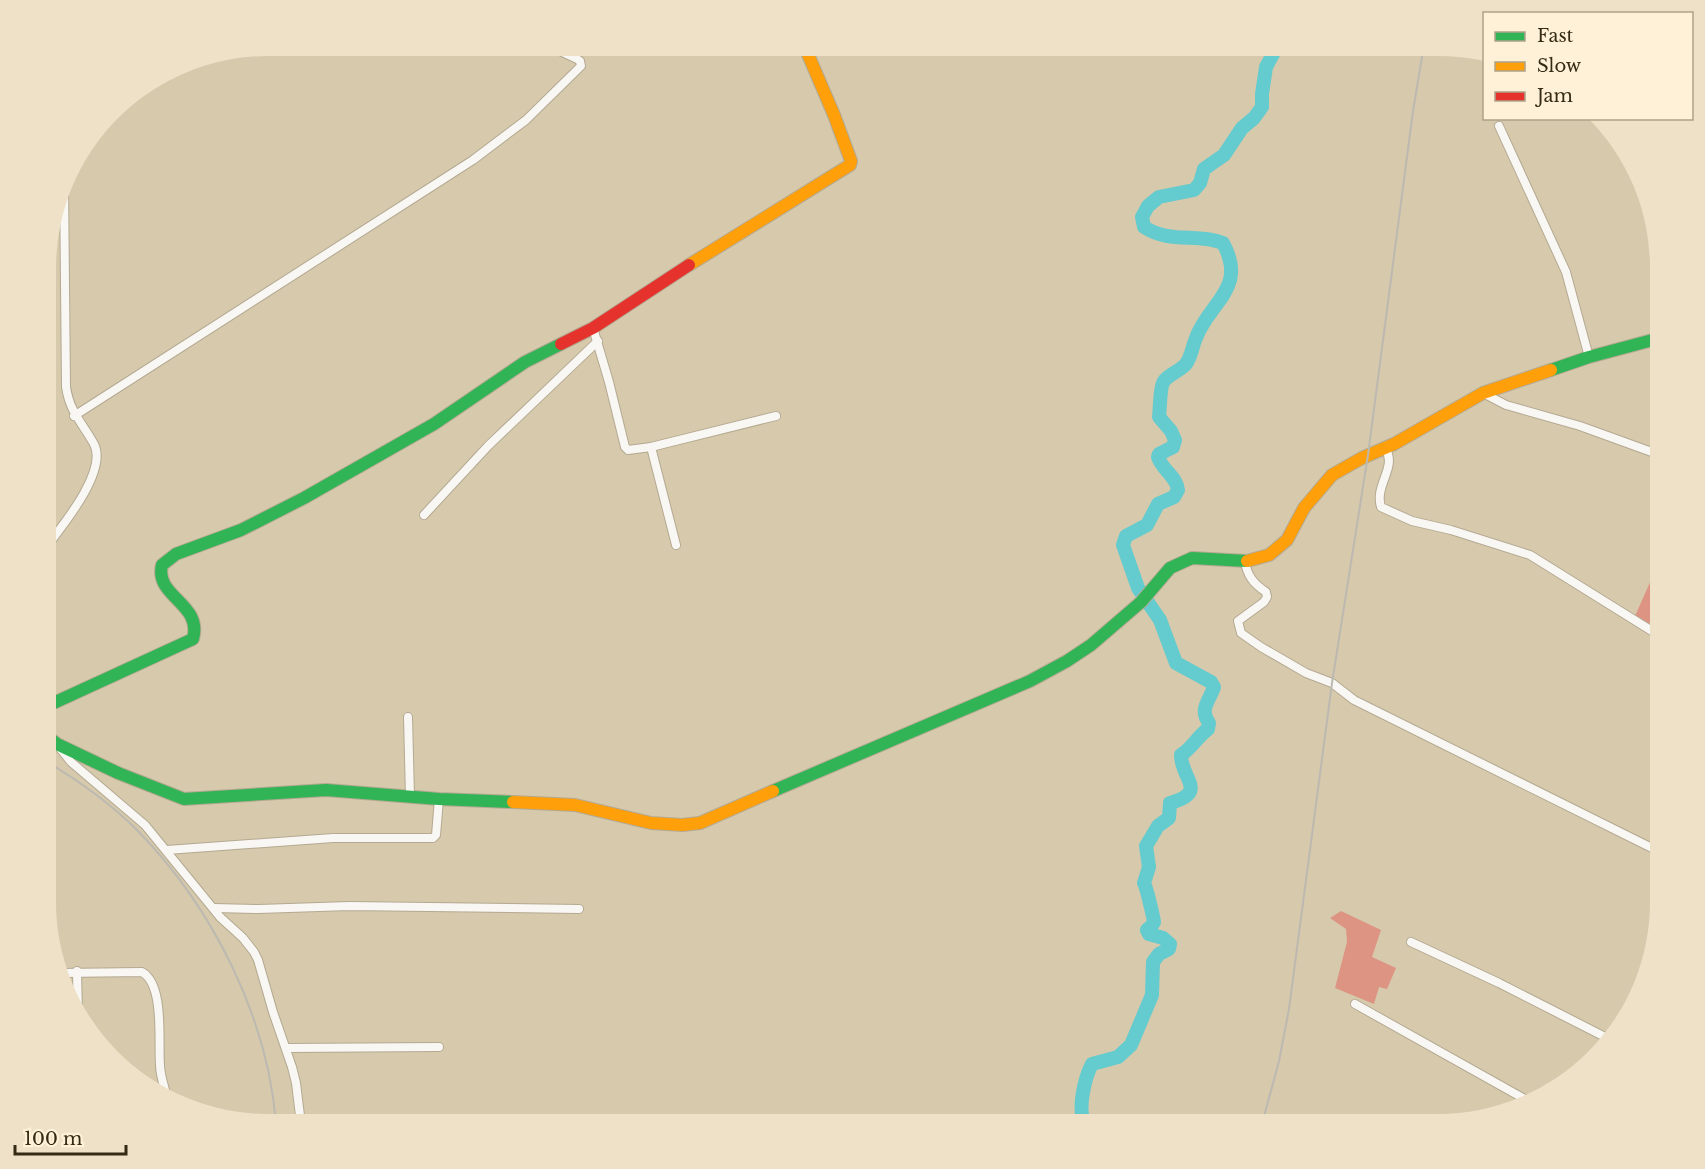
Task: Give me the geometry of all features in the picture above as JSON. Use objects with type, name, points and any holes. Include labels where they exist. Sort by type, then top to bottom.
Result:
[{"type":"street","points":[[74,416],[457,171],[526,120],[581,66],[580,61],[571,56]]},
{"type":"street","points":[[56,702],[193,639],[196,628],[185,606],[163,585],[159,577],[162,565],[176,554],[241,530],[304,498],[434,424],[525,362],[593,328],[740,232],[850,165],[851,161],[834,115],[809,56]]},
{"type":"street","points":[[1499,126],[1566,272],[1589,357]]},
{"type":"street","points":[[56,534],[74,509],[92,477],[97,451],[74,416],[68,402],[64,208]]},
{"type":"street","points":[[593,328],[625,447],[632,451],[776,416]]},
{"type":"street","points":[[424,515],[488,446],[598,341]]},
{"type":"street","points":[[56,742],[118,773],[184,799],[326,790],[439,799],[575,805],[597,808],[616,816],[667,826],[700,823],[1030,681],[1067,661],[1091,645],[1144,599],[1170,568],[1192,558],[1245,561],[1269,555],[1287,540],[1310,501],[1332,474],[1385,448],[1483,393],[1589,357],[1649,341]]},
{"type":"street","points":[[1483,393],[1506,405],[1580,426],[1649,451]]},
{"type":"street","points":[[651,447],[676,545]]},
{"type":"street","points":[[1385,448],[1389,455],[1389,462],[1380,489],[1381,507],[1412,521],[1451,530],[1530,555],[1650,630]]},
{"type":"street","points":[[1245,561],[1249,576],[1257,587],[1266,592],[1267,597],[1264,602],[1238,621],[1241,633],[1306,673],[1332,683],[1354,700],[1650,847]]},
{"type":"street","points":[[408,717],[410,797]]},
{"type":"street","points":[[56,745],[71,762],[138,818],[167,850],[220,917],[243,938],[258,960],[273,1012],[287,1048],[296,1083],[300,1113]]},
{"type":"street","points":[[167,850],[333,838],[433,838],[436,835],[439,799]]},
{"type":"street","points":[[214,908],[349,906],[579,909]]},
{"type":"street","points":[[1411,942],[1499,983],[1602,1035]]},
{"type":"street","points":[[77,971],[78,996]]},
{"type":"street","points":[[68,972],[142,972],[147,976],[155,997],[160,1024],[160,1066],[164,1087]]},
{"type":"street","points":[[1355,1004],[1520,1097]]},
{"type":"street","points":[[287,1048],[439,1047]]},
{"type":"shaded area","points":[[1650,583],[1650,624],[1635,616]]},
{"type":"shaded area","points":[[1341,911],[1381,930],[1372,957],[1396,968],[1387,989],[1379,987],[1374,1004],[1335,988],[1347,942],[1346,929],[1330,918]]},
{"type":"waterway","points":[[1082,1114],[1084,1086],[1092,1064],[1118,1057],[1131,1045],[1152,995],[1153,962],[1159,954],[1169,949],[1170,944],[1163,938],[1149,934],[1147,930],[1154,922],[1144,883],[1149,867],[1146,846],[1158,826],[1169,818],[1170,803],[1182,799],[1191,789],[1181,755],[1208,729],[1209,723],[1205,709],[1214,687],[1211,682],[1176,663],[1160,620],[1138,588],[1123,545],[1126,536],[1147,525],[1158,504],[1174,497],[1178,490],[1175,481],[1158,457],[1159,454],[1173,447],[1175,440],[1171,431],[1159,417],[1162,388],[1166,379],[1186,364],[1202,325],[1224,294],[1229,284],[1230,259],[1223,243],[1154,232],[1144,227],[1142,217],[1148,206],[1159,197],[1194,190],[1200,183],[1204,169],[1224,155],[1242,128],[1254,118],[1262,107],[1266,67],[1272,56]]},
{"type":"railway","points":[[1265,1114],[1279,1061],[1289,1009],[1332,683],[1368,455],[1422,56]]},
{"type":"railway","points":[[56,768],[94,794],[138,831],[190,894],[232,966],[248,1004],[271,1084],[275,1113]]},
{"type":"traffic: fast","points":[[1551,370],[1649,341]]},
{"type":"traffic: fast","points":[[56,702],[193,639],[194,627],[191,617],[165,585],[161,576],[162,565],[176,554],[241,530],[304,498],[434,424],[525,362],[561,344]]},
{"type":"traffic: fast","points":[[773,791],[1030,681],[1067,661],[1091,645],[1141,602],[1170,568],[1192,558],[1247,561]]},
{"type":"traffic: fast","points":[[56,743],[118,773],[184,799],[326,790],[513,802]]},
{"type":"traffic: slow","points":[[689,265],[850,165],[851,161],[834,115],[809,56]]},
{"type":"traffic: slow","points":[[1247,561],[1269,555],[1287,540],[1304,508],[1332,475],[1394,444],[1483,393],[1551,370]]},
{"type":"traffic: slow","points":[[513,802],[575,805],[651,823],[682,825],[700,823],[773,791]]},
{"type":"traffic: jam","points":[[561,344],[593,328],[689,265]]}]
